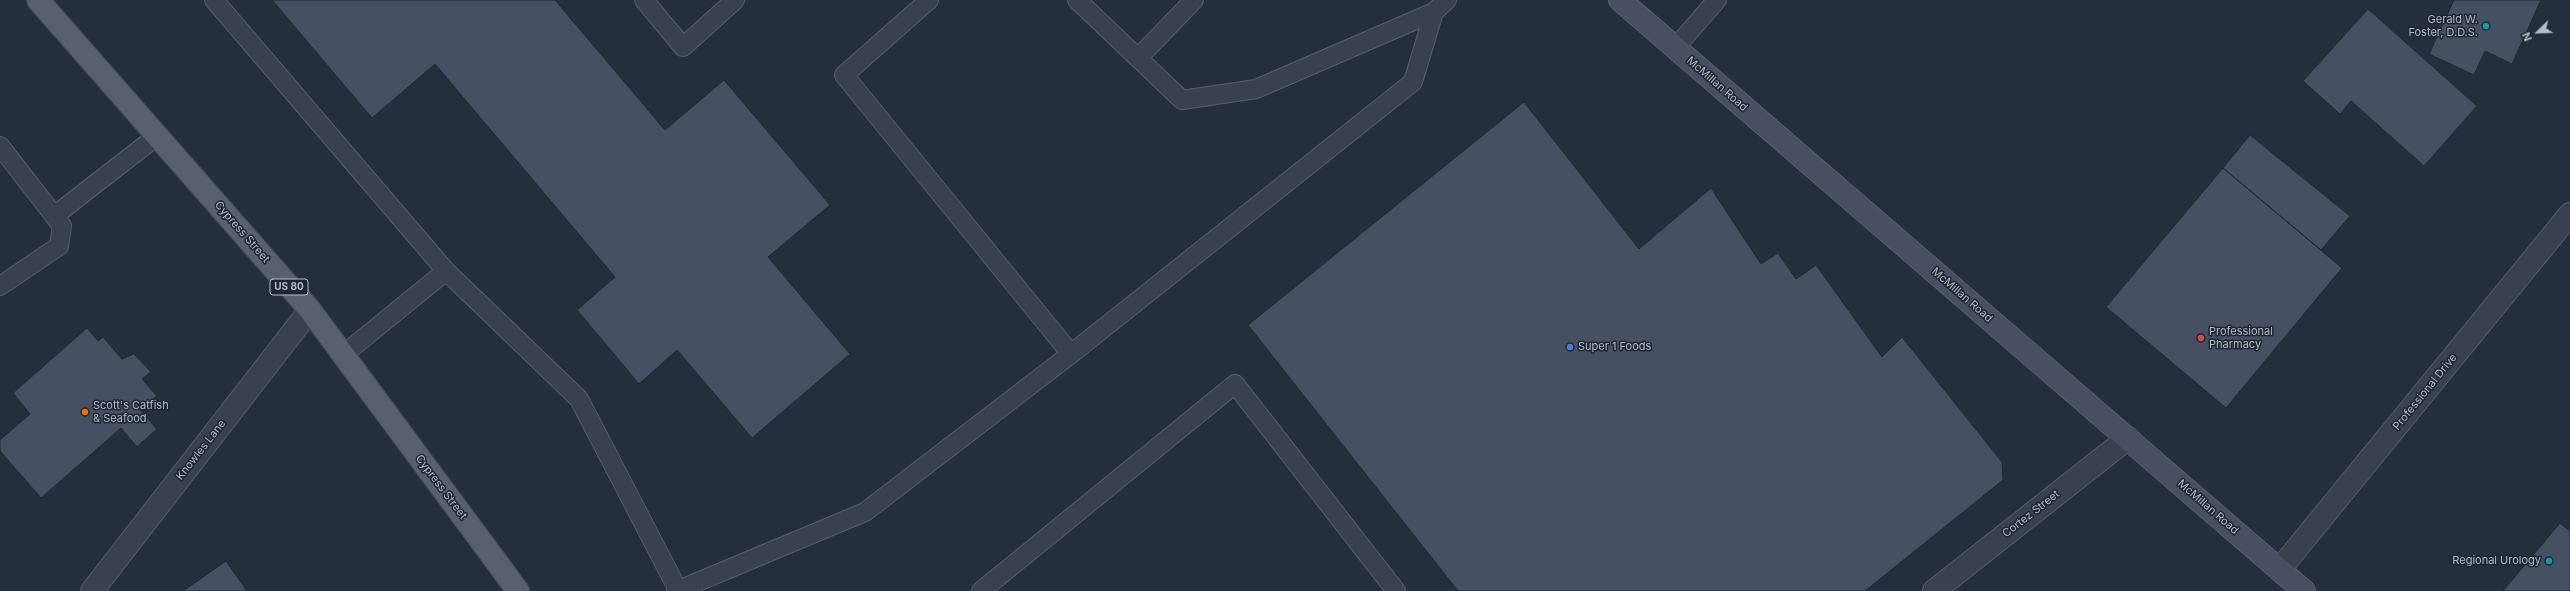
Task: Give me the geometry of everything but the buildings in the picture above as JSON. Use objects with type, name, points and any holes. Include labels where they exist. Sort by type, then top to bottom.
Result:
[{"type":"main road","name":"Cypress Street","points":[[38,0],[310,310],[518,591]]},
{"type":"street","name":"McMillan Road","points":[[1620,0],[2304,591]]},
{"type":"street","name":"Professional Drive","points":[[2280,569],[2570,214]]},
{"type":"street","name":"Knowles Lane","points":[[92,591],[310,310]]},
{"type":"street","name":"Cortez Street","points":[[1934,591],[2128,438]]},
{"type":"lane","points":[[214,0],[446,271],[579,399],[677,591],[864,512],[1071,354],[1413,82],[1440,6]]},
{"type":"lane","points":[[644,0],[683,47],[735,0]]},
{"type":"lane","points":[[929,0],[844,75],[1071,354]]},
{"type":"lane","points":[[1077,0],[1182,100],[1256,89],[1440,6]]},
{"type":"lane","points":[[1138,58],[1194,0]]},
{"type":"lane","points":[[1676,48],[1717,0]]},
{"type":"lane","points":[[54,216],[157,136]]},
{"type":"lane","points":[[0,146],[62,226],[59,246],[0,286]]},
{"type":"lane","points":[[343,355],[446,271]]},
{"type":"lane","points":[[981,591],[1235,384],[1396,591]]},
{"type":"place","name":"Gerald W. Foster, D.D.S.","points":[[2486,26]]},
{"type":"place","name":"Professional Pharmacy","points":[[2201,338]]},
{"type":"place","name":"Super 1 Foods","points":[[1570,347]]},
{"type":"place","name":"Scott's Catfish & Seafood","points":[[85,412]]},
{"type":"place","name":"Regional Urology","points":[[2549,561]]}]
